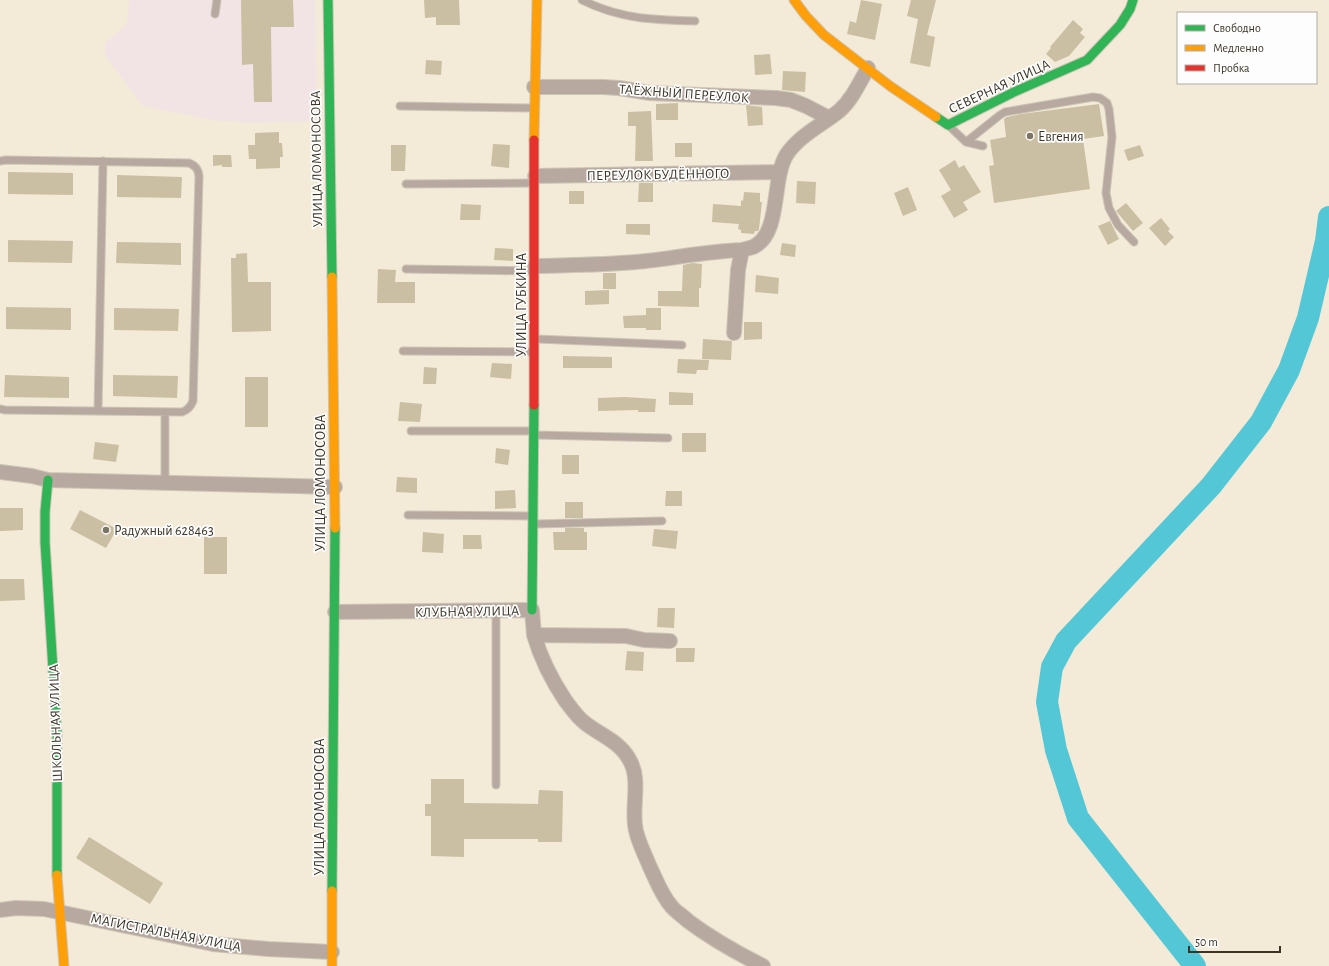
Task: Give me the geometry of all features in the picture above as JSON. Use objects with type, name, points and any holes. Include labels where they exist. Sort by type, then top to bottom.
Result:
[{"type":"street","name":"УЛИЦА ЛОМОНОСОВА","points":[[328,0],[335,487],[332,966]]},
{"type":"street","name":"УЛИЦА ГУБКИНА","points":[[532,610],[535,433],[534,88],[537,0]]},
{"type":"street","name":"СЕВЕРНАЯ УЛИЦА","points":[[794,0],[806,16],[824,35],[890,86],[948,125],[1005,96],[1087,60],[1121,25],[1133,0]]},
{"type":"street","points":[[535,268],[635,262],[716,251],[742,250],[753,247],[766,235],[772,218],[780,172],[786,154],[797,142],[848,103],[868,68]]},
{"type":"street","name":"ТАЁЖНЫЙ ПЕРЕУЛОК","points":[[534,88],[603,87],[650,93],[776,98],[791,100],[829,118]]},
{"type":"street","name":"ПЕРЕУЛОК БУДЁННОГО","points":[[535,180],[780,172]]},
{"type":"street","points":[[734,332],[738,270],[742,250]]},
{"type":"street","points":[[0,472],[32,476],[48,480],[335,487]]},
{"type":"street","name":"ШКОЛЬНАЯ УЛИЦА","points":[[48,480],[44,512],[57,734],[57,880],[64,966]]},
{"type":"street","name":"КЛУБНАЯ УЛИЦА","points":[[335,612],[532,610],[534,635],[544,664],[554,683],[573,712],[583,723],[612,740],[622,748],[630,760],[633,769],[635,788],[635,826],[638,837],[663,896],[672,908],[709,936],[740,955],[763,966]]},
{"type":"street","points":[[534,635],[626,636],[644,640],[670,642]]},
{"type":"street","name":"МАГИСТРАЛЬНАЯ УЛИЦА","points":[[0,910],[31,908],[60,911],[213,944],[262,949],[332,952]]},
{"type":"lane","points":[[215,14],[217,0]]},
{"type":"lane","points":[[582,0],[613,13],[657,20],[695,21]]},
{"type":"lane","points":[[966,142],[1005,112],[1093,97],[1100,98],[1107,103],[1109,109],[1112,137],[1106,193],[1109,208],[1118,226],[1134,242]]},
{"type":"lane","points":[[400,106],[534,108]]},
{"type":"lane","points":[[948,125],[966,142],[983,146]]},
{"type":"lane","points":[[0,161],[190,163],[198,169],[193,400],[187,410],[182,412],[165,412],[0,409]]},
{"type":"lane","points":[[98,411],[103,162]]},
{"type":"lane","name":"ПЕРЕУЛОК БУДЁННОГО","points":[[406,184],[535,180]]},
{"type":"lane","points":[[406,269],[535,268]]},
{"type":"lane","points":[[535,339],[682,345]]},
{"type":"lane","points":[[403,351],[535,352]]},
{"type":"lane","points":[[165,412],[165,483]]},
{"type":"lane","points":[[411,431],[535,433],[668,438]]},
{"type":"lane","points":[[408,515],[534,520],[662,521]]},
{"type":"lane","points":[[496,610],[496,785]]},
{"type":"shaded area","points":[[129,0],[315,0],[317,121],[243,123],[237,121],[219,121],[143,106],[105,55],[105,43],[127,24]]},
{"type":"building","points":[[241,0],[293,0],[294,27],[271,27],[272,102],[254,102],[253,64],[242,65]]},
{"type":"building","points":[[424,0],[459,0],[460,25],[436,25],[436,17],[425,18]]},
{"type":"building","points":[[861,0],[882,4],[875,40],[847,34],[850,21],[856,23]]},
{"type":"building","points":[[911,0],[936,0],[927,35],[935,37],[930,67],[910,63],[918,19],[907,16]]},
{"type":"building","points":[[1073,20],[1083,29],[1080,33],[1085,37],[1069,56],[1055,62],[1046,54],[1051,48],[1050,47]]},
{"type":"building","points":[[770,54],[772,74],[755,75],[754,55]]},
{"type":"building","points":[[426,60],[442,61],[441,75],[425,74]]},
{"type":"building","points":[[783,71],[806,72],[805,92],[782,90]]},
{"type":"building","points":[[678,103],[678,120],[656,120],[656,104]]},
{"type":"building","name":"Евгения","points":[[1099,104],[1104,136],[1083,139],[1090,189],[994,203],[989,166],[994,165],[990,140],[1006,137],[1004,119],[1021,114]]},
{"type":"building","points":[[746,105],[762,107],[763,125],[748,126]]},
{"type":"building","points":[[651,111],[653,161],[635,161],[636,126],[628,126],[628,112]]},
{"type":"building","points":[[279,132],[279,143],[282,143],[283,157],[280,157],[280,168],[256,169],[256,159],[249,159],[248,145],[255,145],[255,133]]},
{"type":"building","points":[[675,143],[692,143],[692,157],[675,157]]},
{"type":"building","points":[[493,144],[510,145],[509,168],[491,166]]},
{"type":"building","points":[[391,145],[406,145],[405,171],[391,171]]},
{"type":"building","points":[[1140,145],[1144,156],[1128,161],[1124,150]]},
{"type":"building","points":[[213,155],[231,155],[232,167],[222,167],[222,165],[213,166]]},
{"type":"building","points":[[955,160],[959,168],[964,165],[981,192],[963,202],[968,210],[954,218],[941,196],[951,190],[939,170]]},
{"type":"building","points":[[8,172],[73,173],[73,195],[8,194]]},
{"type":"building","points":[[117,175],[182,177],[181,198],[117,197]]},
{"type":"building","points":[[797,181],[816,182],[815,204],[796,203]]},
{"type":"building","points":[[639,183],[653,183],[653,202],[638,202]]},
{"type":"building","points":[[908,187],[917,210],[903,216],[894,193]]},
{"type":"building","points":[[569,191],[584,191],[584,204],[569,204]]},
{"type":"building","points":[[744,192],[760,193],[760,202],[762,202],[758,231],[755,231],[754,234],[741,233],[741,230],[738,229],[739,224],[712,222],[713,204],[741,206],[741,200],[743,201]]},
{"type":"building","points":[[1126,203],[1143,223],[1133,231],[1116,211]]},
{"type":"building","points":[[461,204],[481,205],[480,220],[460,220]]},
{"type":"building","points":[[1161,218],[1170,229],[1168,231],[1174,237],[1165,246],[1149,228]]},
{"type":"building","points":[[1110,221],[1119,239],[1108,245],[1098,226]]},
{"type":"building","points":[[626,224],[650,224],[650,235],[626,234]]},
{"type":"building","points":[[8,240],[73,241],[72,263],[8,262]]},
{"type":"building","points":[[117,242],[181,243],[181,265],[116,263]]},
{"type":"building","points":[[782,243],[796,245],[795,257],[780,255]]},
{"type":"building","points":[[495,248],[513,249],[513,261],[494,260]]},
{"type":"building","points":[[247,253],[248,282],[271,282],[271,331],[232,332],[231,258],[236,258],[236,254]]},
{"type":"building","points":[[692,263],[702,264],[701,288],[699,288],[699,307],[658,306],[658,291],[682,291],[683,265]]},
{"type":"building","points":[[378,269],[396,270],[395,282],[415,282],[415,303],[377,303]]},
{"type":"building","points":[[603,273],[616,273],[616,289],[603,289]]},
{"type":"building","points":[[756,275],[779,278],[778,294],[755,292]]},
{"type":"building","points":[[609,290],[609,304],[585,305],[585,291]]},
{"type":"building","points":[[6,307],[71,308],[71,330],[6,329]]},
{"type":"building","points":[[114,308],[179,309],[178,331],[114,330]]},
{"type":"building","points":[[646,308],[661,308],[661,330],[624,328],[623,316],[646,315]]},
{"type":"building","points":[[744,322],[762,322],[762,339],[744,340]]},
{"type":"building","points":[[703,339],[732,341],[731,360],[702,359]]},
{"type":"building","points":[[563,356],[612,357],[612,368],[563,368]]},
{"type":"building","points":[[678,359],[709,360],[708,370],[697,370],[696,374],[677,373]]},
{"type":"building","points":[[492,363],[512,364],[511,379],[490,377]]},
{"type":"building","points":[[424,367],[437,368],[436,384],[423,384]]},
{"type":"building","points":[[5,375],[69,377],[69,398],[4,397]]},
{"type":"building","points":[[113,375],[178,376],[177,398],[113,396]]},
{"type":"building","points":[[245,377],[268,377],[268,427],[245,427]]},
{"type":"building","points":[[669,392],[693,393],[693,405],[669,405]]},
{"type":"building","points":[[625,397],[656,399],[655,412],[638,412],[638,410],[598,411],[598,398]]},
{"type":"building","points":[[400,402],[422,404],[420,422],[398,421]]},
{"type":"building","points":[[682,433],[706,433],[706,452],[682,452]]},
{"type":"building","points":[[95,442],[119,445],[116,462],[93,459]]},
{"type":"building","points":[[496,448],[510,450],[508,465],[495,463]]},
{"type":"building","points":[[562,455],[579,455],[579,474],[562,474]]},
{"type":"building","points":[[397,477],[417,478],[417,493],[396,492]]},
{"type":"building","points":[[515,490],[516,508],[495,509],[495,491]]},
{"type":"building","points":[[666,491],[682,491],[682,506],[665,506]]},
{"type":"building","points":[[565,502],[583,502],[583,518],[565,518]]},
{"type":"building","points":[[0,508],[23,508],[23,530],[0,531]]},
{"type":"building","points":[[80,510],[117,529],[106,548],[70,529]]},
{"type":"building","points":[[565,528],[584,528],[584,532],[587,532],[587,550],[554,550],[553,532],[565,532]]},
{"type":"building","points":[[654,529],[678,531],[676,549],[652,546]]},
{"type":"building","points":[[423,532],[444,534],[443,553],[422,552]]},
{"type":"building","points":[[463,535],[481,535],[482,549],[463,549]]},
{"type":"building","points":[[204,537],[227,537],[227,574],[204,574]]},
{"type":"building","points":[[0,579],[24,579],[25,600],[0,601]]},
{"type":"building","points":[[658,608],[675,608],[674,628],[657,627]]},
{"type":"building","points":[[676,648],[695,648],[694,662],[676,662]]},
{"type":"building","points":[[627,651],[644,652],[643,671],[625,670]]},
{"type":"building","points":[[431,779],[464,779],[464,803],[538,804],[539,790],[563,791],[562,842],[538,842],[538,839],[464,839],[464,857],[431,856],[431,816],[425,816],[425,804],[431,804]]},
{"type":"building","points":[[89,837],[163,883],[150,904],[76,858]]},
{"type":"waterway","points":[[1195,966],[1078,818],[1056,750],[1047,702],[1052,667],[1066,641],[1211,486],[1261,422],[1289,370],[1308,318],[1326,241],[1329,217]]},
{"type":"traffic: fast","points":[[328,0],[332,277]]},
{"type":"traffic: fast","points":[[936,117],[948,125],[1014,92],[1087,60],[1120,25],[1130,9],[1133,0]]},
{"type":"traffic: fast","points":[[532,610],[534,405]]},
{"type":"traffic: fast","points":[[48,480],[45,512],[45,542],[57,734],[57,875]]},
{"type":"traffic: fast","points":[[332,891],[335,528]]},
{"type":"traffic: slow","points":[[534,140],[537,0]]},
{"type":"traffic: slow","points":[[794,0],[806,16],[824,35],[890,86],[936,117]]},
{"type":"traffic: slow","points":[[332,277],[335,528]]},
{"type":"traffic: slow","points":[[57,875],[64,966]]},
{"type":"traffic: slow","points":[[332,891],[332,966]]},
{"type":"traffic: jam","points":[[534,140],[534,405]]},
{"type":"place","name":"Евгения","points":[[1030,136]]},
{"type":"place","name":"Радужный 628463","points":[[106,530]]}]
